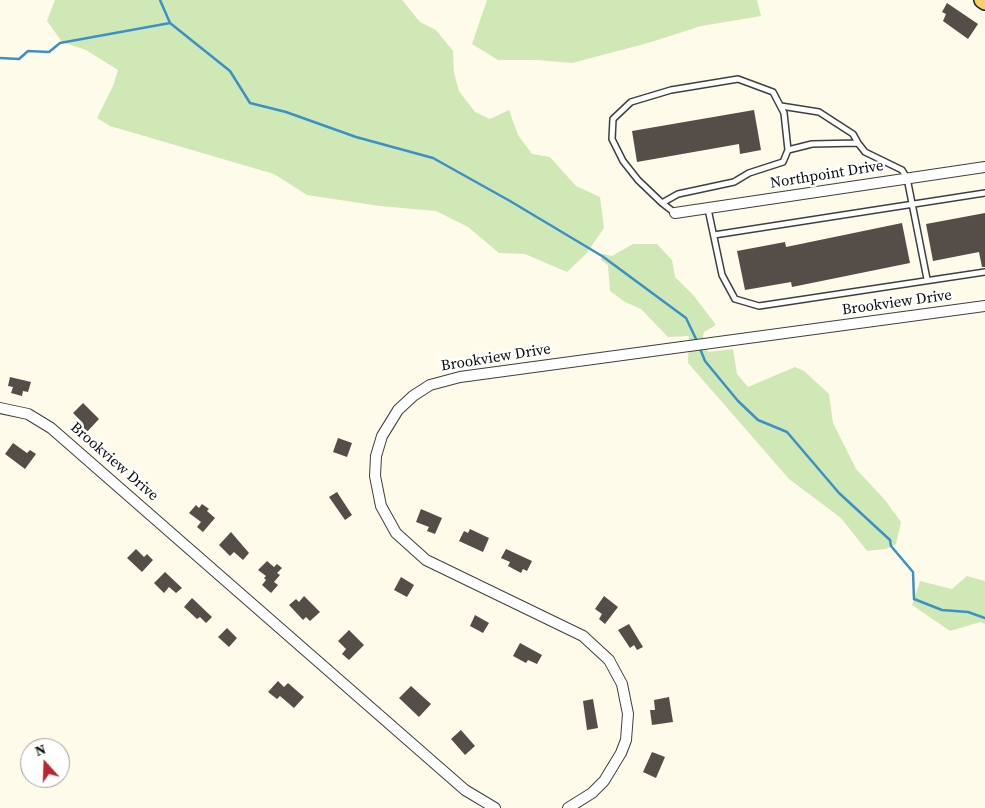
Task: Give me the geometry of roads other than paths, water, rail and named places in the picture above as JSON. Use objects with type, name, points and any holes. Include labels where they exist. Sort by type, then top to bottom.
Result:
[{"type":"street","name":"Northpoint Drive","points":[[675,213],[985,167]]},
{"type":"street","name":"Brookview Drive","points":[[568,808],[592,793],[604,782],[621,754],[627,733],[628,714],[622,684],[601,650],[583,636],[426,560],[410,548],[390,524],[378,496],[375,471],[378,446],[386,427],[398,410],[413,396],[440,381],[460,376],[985,306]]},
{"type":"street","name":"Brookview Drive","points":[[0,408],[28,414],[51,428],[465,790],[495,808]]},
{"type":"lane","points":[[662,203],[678,194],[734,182],[749,173],[783,162],[788,150],[784,113],[774,92],[738,79],[671,90],[631,102],[613,120],[612,139],[623,161],[662,203],[675,213]]},
{"type":"lane","points":[[781,106],[818,112],[853,134],[865,152],[902,170],[907,178],[927,279]]},
{"type":"lane","points":[[788,150],[812,144],[858,142]]},
{"type":"lane","points":[[714,235],[985,193]]},
{"type":"lane","points":[[708,208],[722,275],[736,299],[759,306],[927,279],[985,272]]},
{"type":"waterway","points":[[160,0],[170,23],[230,71],[250,103],[286,112],[356,137],[433,158],[602,256],[686,318],[697,341]]},
{"type":"waterway","points":[[0,58],[19,59],[28,51],[49,52],[60,43],[170,23]]},
{"type":"waterway","points":[[699,346],[705,361],[738,401],[758,420],[787,432],[839,493],[890,540],[891,546],[913,572],[914,599],[942,610],[968,612],[985,618]]}]
